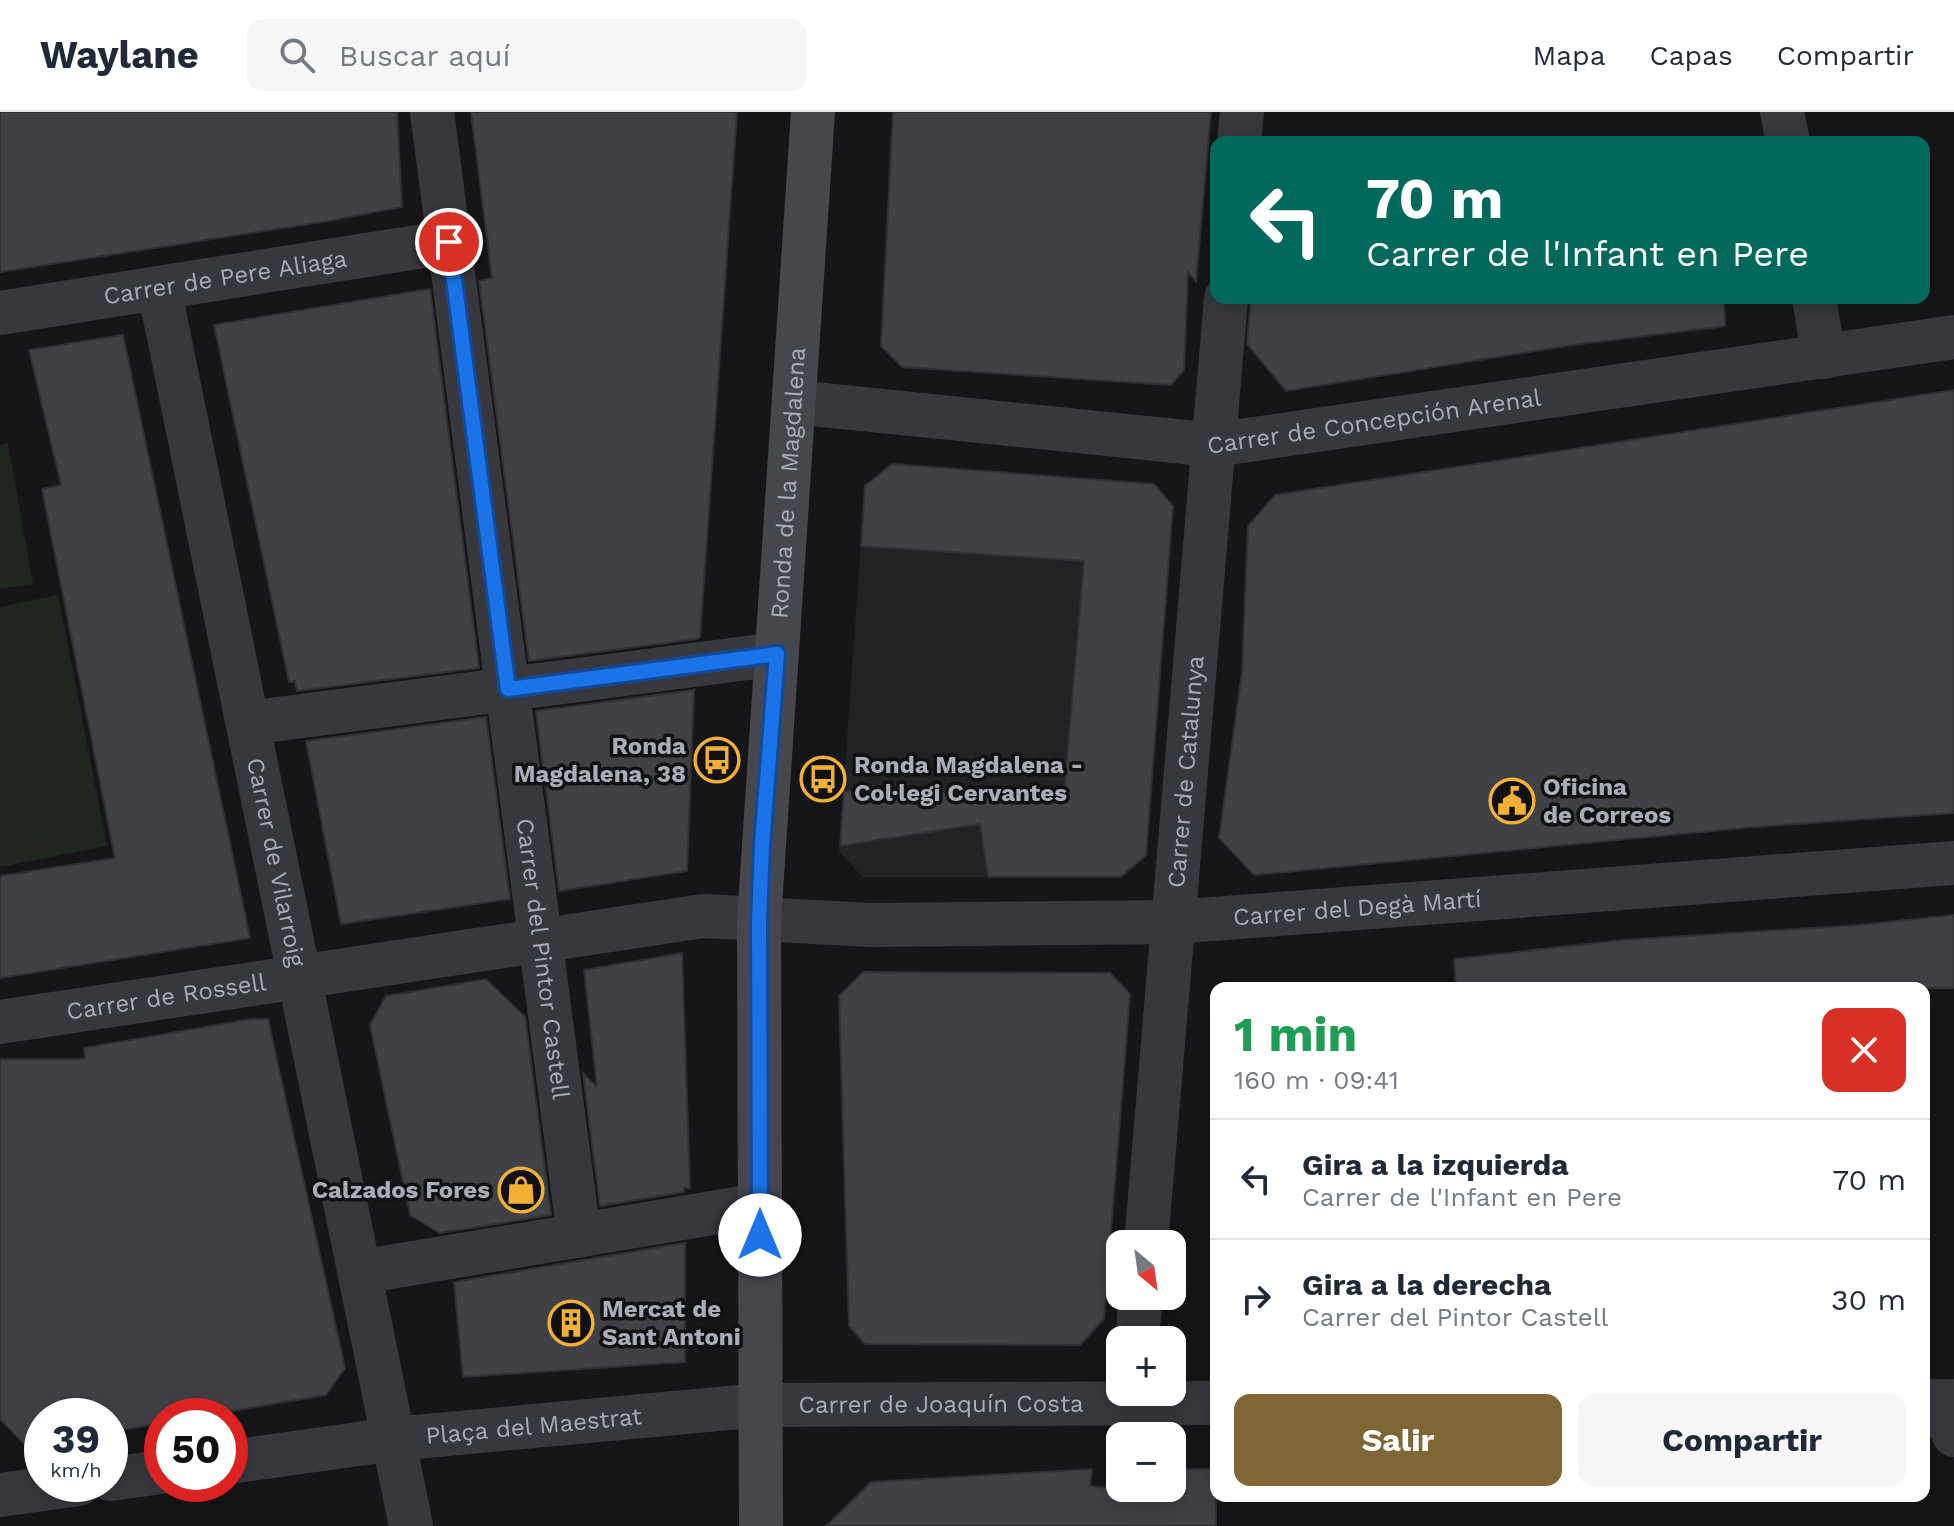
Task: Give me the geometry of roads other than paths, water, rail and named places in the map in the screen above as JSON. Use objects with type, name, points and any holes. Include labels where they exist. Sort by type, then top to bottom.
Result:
[{"type":"main road","name":"Ronda de la Magdalena","points":[[761,1526],[759,921],[813,112]]},
{"type":"street","name":"Carrer del Pintor Castell","points":[[432,112],[579,1236]]},
{"type":"street","points":[[1240,136],[1242,112]]},
{"type":"street","points":[[1782,112],[1787,136]]},
{"type":"street","name":"Carrer de Pere Aliaga","points":[[0,313],[449,242]]},
{"type":"street","name":"Carrer de Vilarroig","points":[[159,288],[394,1439]]},
{"type":"street","name":"Carrer de Catalunya","points":[[1147,1230],[1226,304]]},
{"type":"street","points":[[1815,304],[1824,357]]},
{"type":"street","name":"Carrer de Concepción Arenal","points":[[794,402],[1214,445],[1954,337]]},
{"type":"street","points":[[248,723],[777,654]]},
{"type":"street","name":"Carrer del Degà Martí","points":[[759,921],[871,925],[1173,922],[1954,863]]},
{"type":"street","name":"Carrer de Rossell","points":[[0,1022],[703,916],[759,921]]},
{"type":"street","points":[[360,1272],[760,1205]]},
{"type":"street","name":"Carrer de Joaquín Costa","points":[[761,1405],[1106,1398]]},
{"type":"street","name":"Carrer de Joaquín Costa","points":[[1186,1401],[1210,1403]]},
{"type":"street","name":"Plaça del Maestrat","points":[[411,1526],[394,1439],[761,1405]]},
{"type":"street","points":[[248,1459],[394,1439]]},
{"type":"street","points":[[0,1495],[24,1492]]},
{"type":"place","name":"Ronda Magdalena, 38","points":[[717,760]]},
{"type":"place","name":"Ronda Magdalena - Col·legi Cervantes","points":[[823,779]]},
{"type":"place","name":"Oficina de Correos","points":[[1512,801]]},
{"type":"place","name":"Calzados Fores","points":[[521,1190]]},
{"type":"place","name":"Mercat de Sant Antoni","points":[[571,1323]]}]
